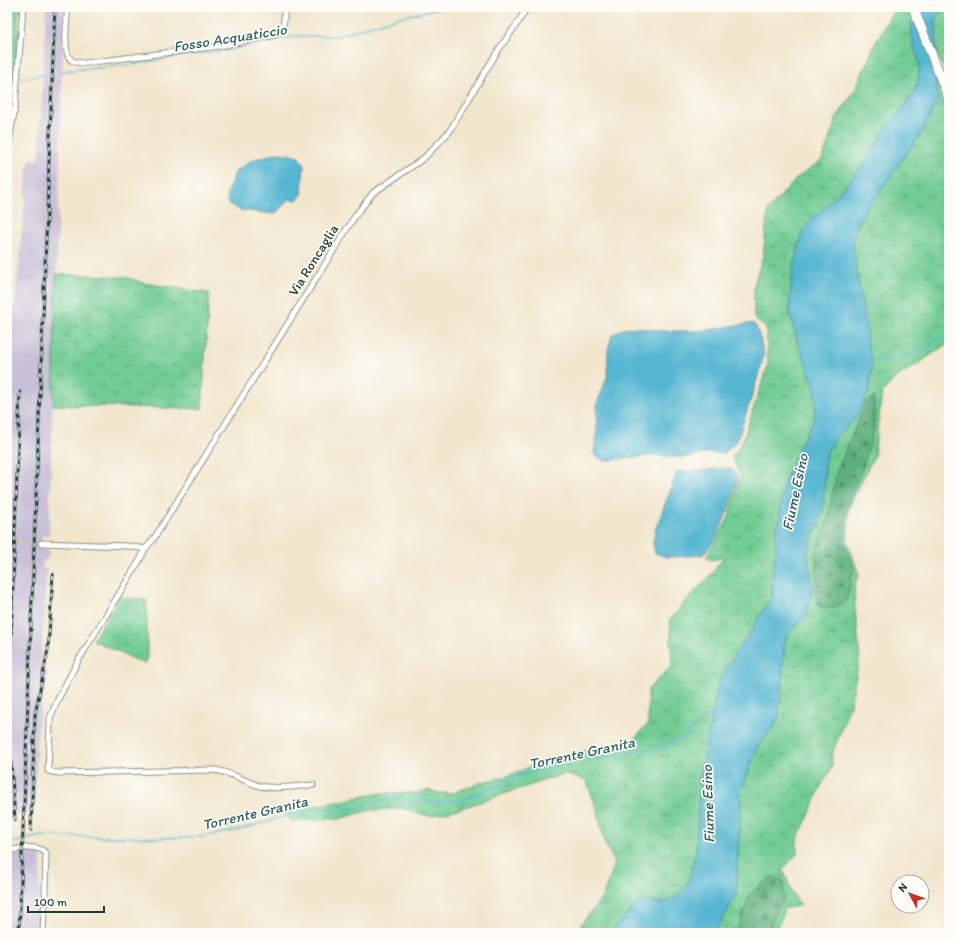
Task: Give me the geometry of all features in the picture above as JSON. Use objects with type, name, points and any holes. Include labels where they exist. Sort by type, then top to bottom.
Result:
[{"type":"highway","points":[[913,7],[949,98]]},
{"type":"highway","points":[[919,7],[949,82]]},
{"type":"street","points":[[7,153],[15,107],[23,7]]},
{"type":"street","points":[[68,7],[66,51],[70,59],[78,63],[86,63],[220,46],[275,35],[281,31],[284,24],[284,7]]},
{"type":"street","name":"Via Roncaglia","points":[[313,785],[267,787],[250,783],[224,772],[215,770],[58,773],[48,771],[50,718],[78,661],[145,549],[153,540],[173,509],[355,216],[373,193],[424,158],[449,132],[499,49],[527,7]]},
{"type":"street","points":[[41,543],[128,546],[145,549]]},
{"type":"street","points":[[7,850],[34,847],[46,853],[45,892],[47,899],[44,909],[43,933]]},
{"type":"shaded area","points":[[46,7],[64,7],[49,535],[42,536],[42,548],[49,549],[49,556],[43,562],[42,568],[47,569],[40,669],[49,671],[39,718],[34,815],[14,814],[8,816],[7,307],[15,307],[28,167],[30,159],[39,160]]},
{"type":"shaded area","points":[[17,85],[7,153],[7,86]]},
{"type":"shaded area","points":[[38,850],[41,852],[39,933],[7,933],[7,855]]},
{"type":"green space","points":[[7,7],[19,7],[15,85],[7,86]]},
{"type":"green space","points":[[895,7],[910,7],[914,17],[913,44],[920,65],[917,86],[901,112],[889,124],[872,153],[834,199],[809,221],[802,235],[793,269],[789,311],[797,340],[815,387],[815,417],[798,450],[783,486],[779,522],[775,534],[776,550],[772,595],[754,627],[738,649],[719,681],[700,778],[696,850],[689,880],[680,894],[663,903],[640,901],[615,927],[613,933],[574,933],[602,898],[615,864],[605,843],[597,809],[586,780],[564,774],[459,809],[429,816],[402,808],[367,811],[339,819],[292,821],[279,810],[320,805],[380,793],[417,793],[428,790],[440,793],[453,793],[482,782],[508,776],[541,762],[591,749],[631,742],[648,724],[648,689],[672,666],[670,620],[709,577],[724,557],[713,560],[706,558],[728,519],[740,476],[732,457],[742,443],[768,365],[766,328],[754,318],[754,284],[763,255],[768,210],[798,177],[822,160],[836,119],[855,90],[874,46]]},
{"type":"green space","points":[[919,7],[949,7],[949,83]]},
{"type":"green space","points":[[936,78],[949,103],[949,190],[940,213],[949,218],[949,343],[894,379],[882,393],[874,456],[849,507],[847,541],[859,574],[854,587],[860,656],[850,705],[832,755],[832,768],[821,786],[797,840],[797,854],[783,869],[793,895],[801,905],[784,909],[779,925],[769,931],[769,933],[712,933],[721,922],[736,894],[741,792],[757,748],[778,721],[784,648],[787,635],[806,614],[813,587],[807,553],[813,535],[825,472],[826,453],[840,433],[856,418],[867,331],[856,268],[853,239],[856,228],[866,208],[876,198],[922,132],[927,120]]},
{"type":"green space","points":[[56,274],[126,277],[144,283],[209,293],[202,409],[53,405]]},
{"type":"green space","points":[[874,397],[874,427],[864,465],[847,505],[843,540],[854,569],[846,601],[834,608],[820,607],[815,594],[817,579],[815,552],[825,531],[837,471],[866,402]]},
{"type":"green space","points":[[119,597],[147,600],[147,658],[145,664],[93,640]]},
{"type":"green space","points":[[772,876],[784,881],[783,900],[766,933],[736,933],[750,894]]},
{"type":"water","name":"Fiume Esino","points":[[920,7],[943,7],[936,20],[936,78],[938,100],[922,132],[876,198],[866,208],[856,228],[853,239],[856,268],[867,331],[866,338],[872,365],[869,392],[856,418],[840,433],[826,453],[823,514],[813,535],[807,553],[813,587],[806,615],[787,635],[784,648],[778,721],[757,748],[741,792],[736,894],[721,922],[712,933],[613,933],[615,927],[640,901],[663,903],[680,894],[689,880],[696,850],[700,778],[719,681],[738,649],[754,627],[772,595],[776,550],[775,534],[779,522],[783,486],[798,450],[815,417],[815,387],[797,340],[789,311],[793,269],[802,235],[809,221],[834,199],[872,153],[889,124],[901,112],[917,86],[920,65],[913,44],[911,23]]},
{"type":"water","points":[[277,153],[297,155],[304,164],[302,195],[297,200],[289,199],[275,214],[240,210],[228,203],[227,194],[235,172],[252,160]]},
{"type":"water","points":[[752,323],[756,326],[764,355],[737,441],[724,453],[708,453],[690,457],[655,455],[604,461],[594,454],[597,427],[597,404],[607,377],[608,349],[612,335],[620,330],[634,327],[664,331],[698,331]]},
{"type":"water","points":[[728,468],[733,470],[736,475],[736,485],[719,531],[708,549],[703,554],[685,556],[666,557],[655,553],[653,544],[655,531],[677,472]]},
{"type":"waterway","name":"Fosso Acquaticcio","points":[[62,71],[129,65],[192,54],[235,49],[278,39],[302,36],[336,36],[400,17],[446,7]]},
{"type":"waterway","name":"Fosso Acquaticcio","points":[[502,7],[506,9],[515,9],[517,7]]},
{"type":"waterway","name":"Fosso Acquaticcio","points":[[19,77],[26,78],[44,75]]},
{"type":"waterway","name":"Fosso Acquaticcio","points":[[7,76],[15,76]]},
{"type":"waterway","points":[[936,101],[949,105]]},
{"type":"waterway","points":[[869,358],[891,362],[928,347],[949,332]]},
{"type":"waterway","name":"Torrente Granita","points":[[7,844],[40,836],[201,837],[239,830],[311,809],[347,810],[389,799],[448,802],[467,798],[518,776],[550,767],[656,748],[683,738],[701,720],[714,713]]},
{"type":"tunnel","points":[[7,542],[41,543]]},
{"type":"railway","points":[[19,933],[55,7]]},
{"type":"railway","points":[[15,820],[8,721],[20,392]]},
{"type":"railway","points":[[31,830],[35,715],[48,649],[53,574]]}]
